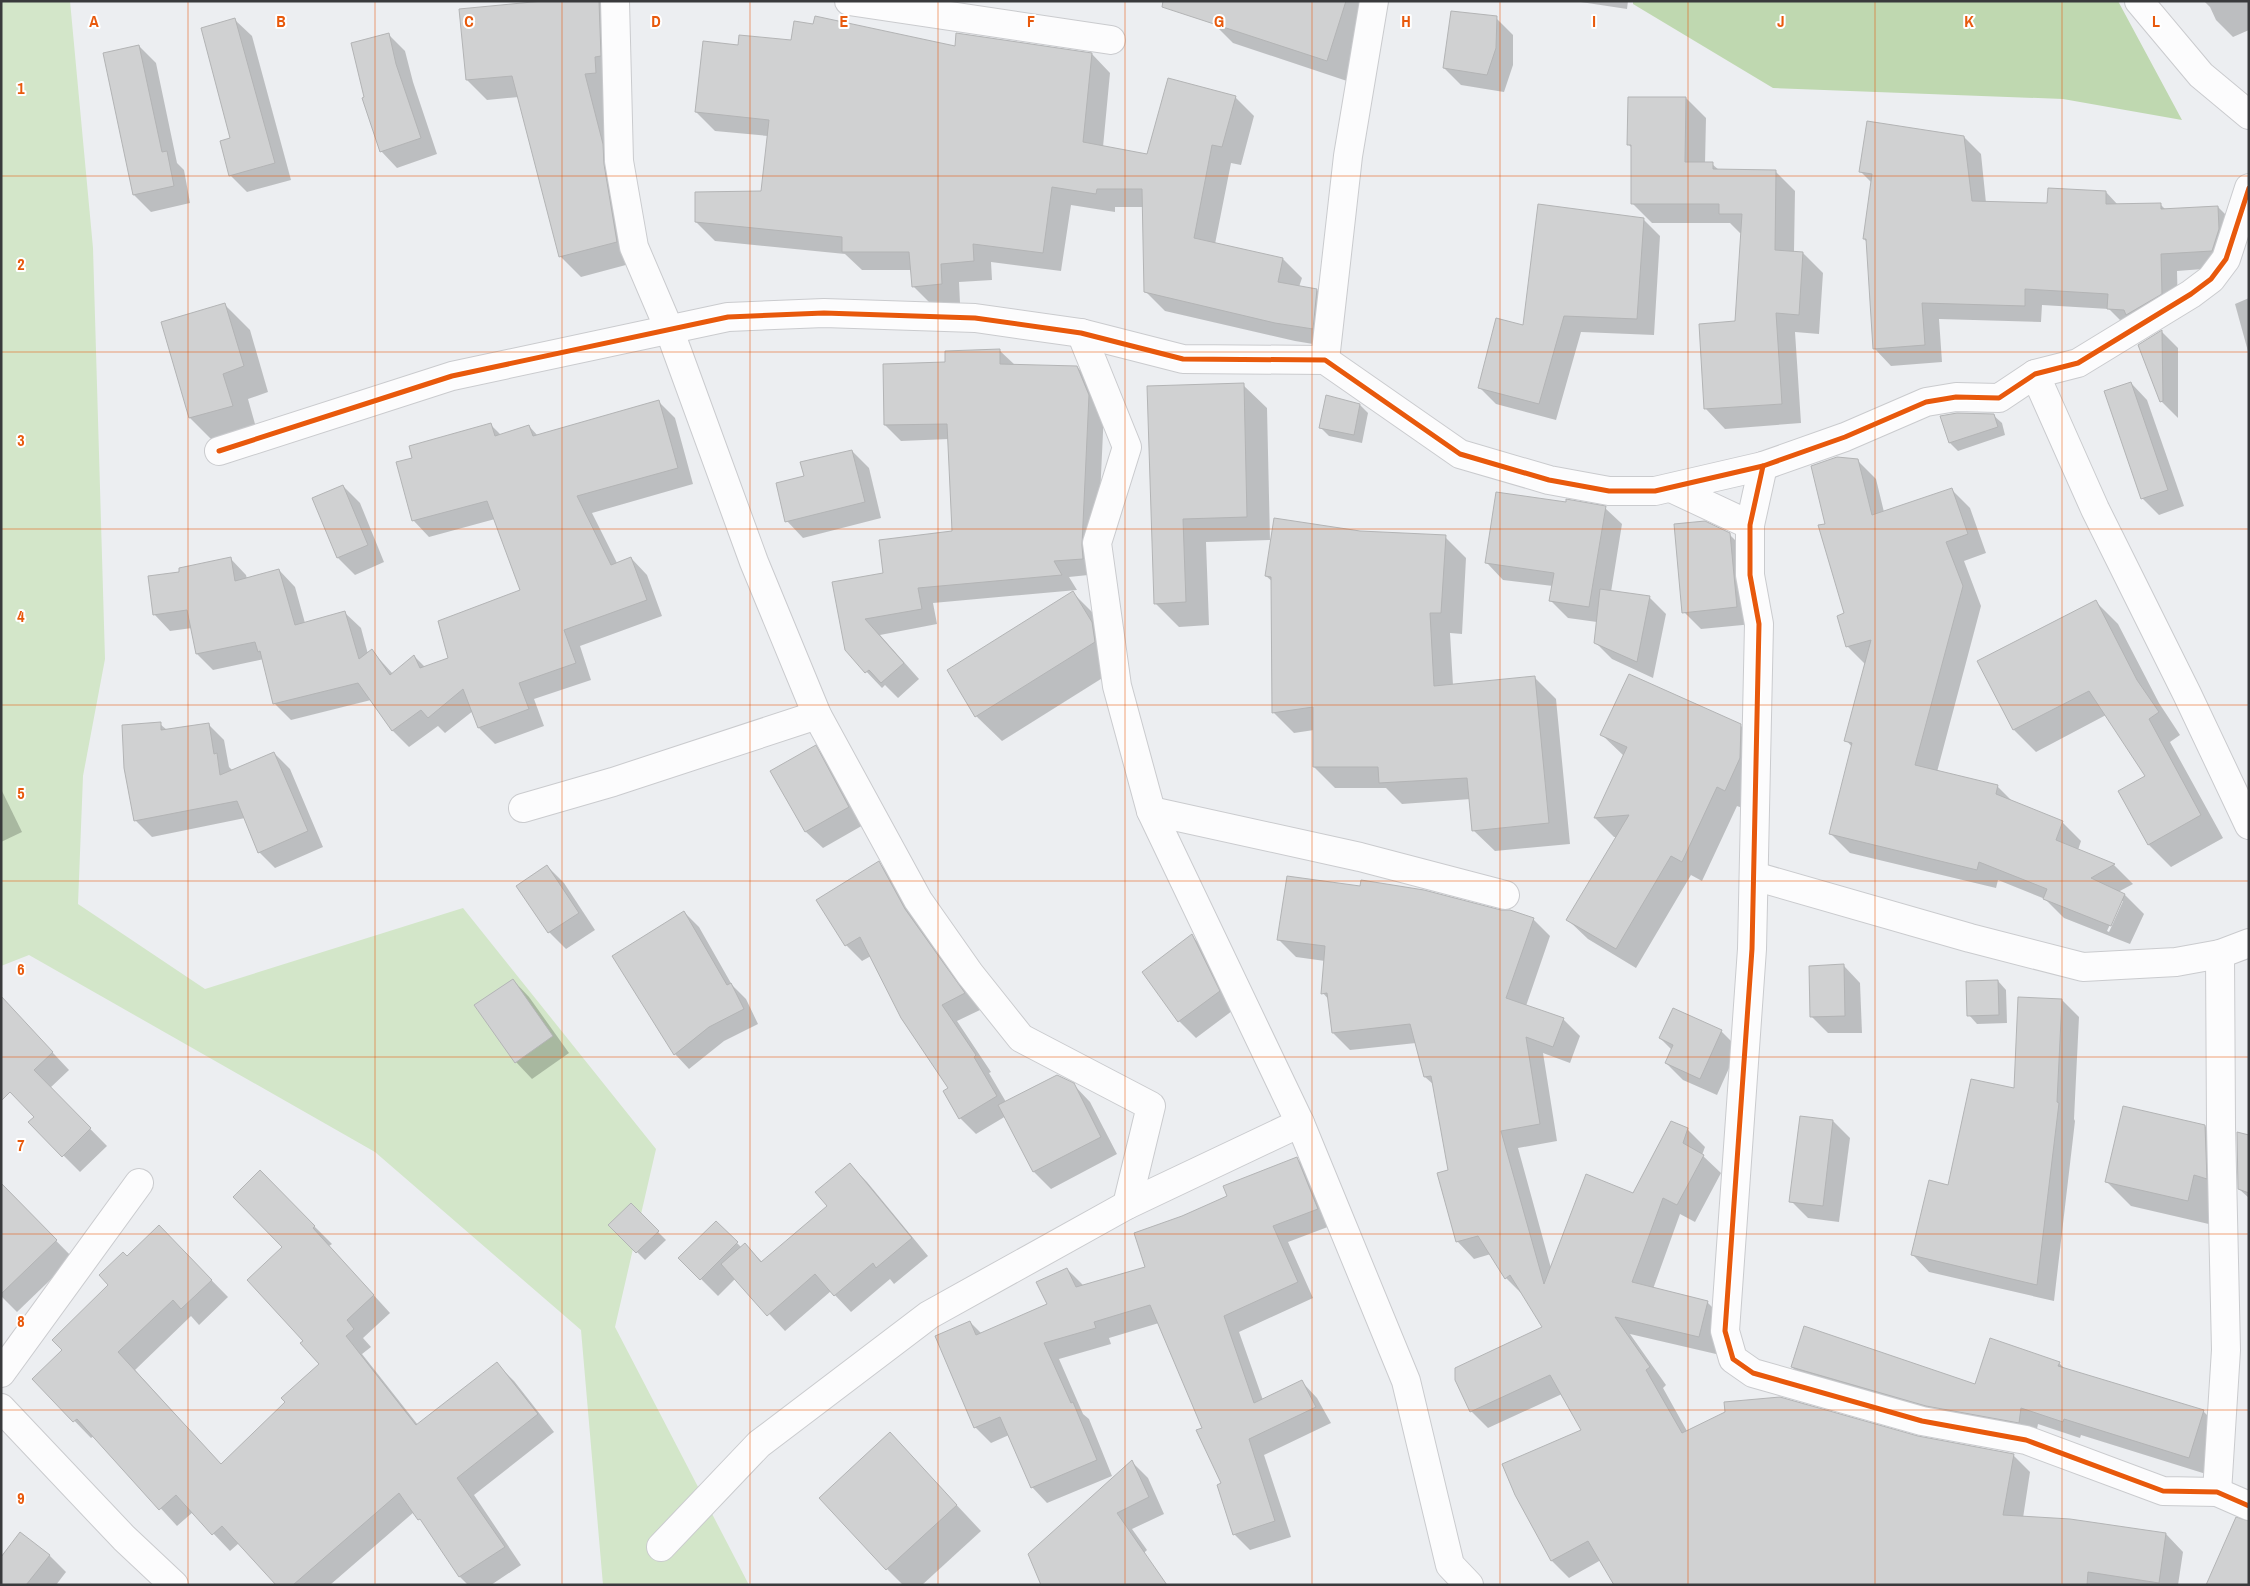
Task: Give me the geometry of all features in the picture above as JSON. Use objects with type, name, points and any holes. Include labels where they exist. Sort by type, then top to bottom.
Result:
[{"type":"street","points":[[615,1],[619,161],[634,246],[669,329],[754,562],[817,715],[918,900],[970,974],[1021,1038],[1151,1106],[1127,1205]]},
{"type":"street","points":[[849,1],[1111,40]]},
{"type":"street","points":[[1325,360],[1348,156],[1374,1]]},
{"type":"street","points":[[2139,1],[2201,75],[2249,115]]},
{"type":"street","points":[[218,452],[452,376],[728,317],[824,313],[975,318],[1081,334],[1183,359],[1325,360],[1460,454],[1549,480],[1609,491],[1655,491],[1763,466],[1845,437],[1926,402],[1956,398],[1999,398],[2035,374],[2078,363],[2191,294],[2211,279],[2226,259],[2249,188]]},
{"type":"street","points":[[1081,334],[1127,447],[1097,543],[1118,686],[1151,811],[1300,1123],[1406,1381],[1450,1565],[1469,1585]]},
{"type":"street","points":[[2035,374],[2095,509],[2187,694],[2249,825]]},
{"type":"street","points":[[1763,466],[1750,525],[1750,575],[1759,624],[1754,876],[1752,959],[1724,1331],[1733,1359],[1752,1373],[1913,1418],[2026,1440],[2163,1492],[2217,1492],[2249,1506]]},
{"type":"street","points":[[1671,488],[1750,525]]},
{"type":"street","points":[[522,808],[612,782],[817,715]]},
{"type":"street","points":[[1151,811],[1360,857],[1505,895]]},
{"type":"street","points":[[1754,876],[1970,938],[2083,967],[2176,962],[2220,954],[2249,943]]},
{"type":"street","points":[[2217,1492],[2226,1350],[2221,1127],[2220,954]]},
{"type":"street","points":[[661,1547],[759,1444],[929,1316],[1127,1205],[1300,1123]]},
{"type":"street","points":[[1,1373],[139,1184]]},
{"type":"street","points":[[1,1408],[124,1538],[174,1585]]},
{"type":"green space","points":[[1,1],[70,1],[93,248],[105,659],[83,776],[78,904],[205,989],[463,908],[656,1149],[615,1327],[749,1585],[603,1585],[581,1330],[375,1152],[29,955],[1,966]]},
{"type":"green space","points":[[1633,1],[2118,1],[2182,120],[2063,99],[1773,88],[1633,4]]},
{"type":"building","points":[[543,1],[599,1],[601,56],[595,57],[596,73],[585,74],[603,144],[604,164],[617,242],[559,257],[512,76],[466,80],[459,9]]},
{"type":"building","points":[[1163,1],[1346,1],[1327,61],[1162,7]]},
{"type":"building","points":[[1451,11],[1497,16],[1496,48],[1487,75],[1443,68]]},
{"type":"building","points":[[815,16],[955,46],[956,33],[1092,53],[1083,142],[1147,154],[1168,78],[1236,96],[1222,147],[1212,145],[1194,238],[1283,258],[1278,282],[1317,289],[1313,329],[1275,323],[1144,292],[1142,189],[1097,189],[1096,194],[1052,187],[1043,253],[973,244],[974,261],[941,264],[942,284],[912,287],[909,252],[842,252],[842,237],[695,222],[695,192],[761,191],[769,120],[695,112],[703,41],[738,45],[739,35],[791,40],[794,21],[813,24]]},
{"type":"building","points":[[235,18],[275,163],[229,176],[220,141],[230,138],[201,28]]},
{"type":"building","points":[[389,33],[396,64],[421,138],[380,152],[362,98],[364,97],[351,43]]},
{"type":"building","points":[[139,45],[162,152],[167,151],[174,186],[133,195],[103,53]]},
{"type":"building","points":[[1628,97],[1686,97],[1685,162],[1713,162],[1713,169],[1776,170],[1775,250],[1803,252],[1799,315],[1776,313],[1782,404],[1704,409],[1699,324],[1735,321],[1742,214],[1719,214],[1719,204],[1631,204],[1631,145],[1627,145]]},
{"type":"building","points":[[1867,121],[1964,136],[1972,201],[2047,203],[2048,188],[2106,191],[2106,204],[2161,203],[2161,209],[2218,206],[2219,229],[2212,251],[2161,254],[2162,294],[2126,315],[2124,310],[2107,309],[2108,294],[2025,289],[2025,306],[1922,303],[1925,345],[1873,349],[1866,239],[1863,239],[1872,174],[1859,172]]},
{"type":"building","points":[[1538,204],[1644,218],[1637,319],[1564,316],[1539,404],[1478,388],[1496,318],[1523,325]]},
{"type":"building","points":[[225,303],[244,366],[223,374],[233,406],[189,418],[161,322]]},
{"type":"building","points":[[2162,330],[2163,401],[2160,402],[2138,345]]},
{"type":"building","points":[[1000,349],[1000,364],[1077,366],[1089,395],[1082,545],[1083,559],[1054,561],[1062,575],[918,588],[922,609],[865,619],[904,663],[881,683],[869,670],[865,673],[845,650],[832,582],[883,573],[879,540],[952,531],[947,424],[884,425],[883,364],[945,362],[945,351]]},
{"type":"building","points":[[2131,382],[2168,490],[2141,499],[2104,391]]},
{"type":"building","points":[[1244,383],[1247,517],[1183,519],[1186,602],[1154,604],[1147,386]]},
{"type":"building","points":[[1326,395],[1360,404],[1354,435],[1319,428]]},
{"type":"building","points":[[659,400],[678,468],[577,496],[611,565],[631,557],[647,600],[564,630],[576,663],[519,683],[529,709],[478,728],[463,689],[428,718],[421,710],[392,731],[358,683],[273,704],[260,651],[258,652],[255,642],[196,654],[187,610],[153,615],[148,576],[179,572],[179,568],[231,557],[235,581],[279,569],[295,625],[345,611],[359,659],[372,649],[390,675],[414,655],[420,668],[448,658],[438,621],[520,590],[487,501],[412,521],[396,462],[412,458],[409,446],[491,423],[495,436],[529,425],[533,436]]},
{"type":"building","points":[[1957,413],[1994,414],[1998,427],[1949,443],[1940,416]]},
{"type":"building","points":[[852,450],[865,502],[785,522],[776,483],[804,476],[800,462]]},
{"type":"building","points":[[1837,457],[1858,459],[1872,515],[1952,488],[1968,534],[1946,542],[1963,586],[1915,765],[1998,785],[1996,794],[2063,821],[2056,840],[2115,864],[2091,878],[2125,894],[2111,926],[2043,899],[2047,889],[1979,862],[1977,870],[1829,834],[1852,743],[1844,741],[1871,640],[1846,647],[1837,616],[1844,613],[1818,525],[1825,524],[1811,466]]},
{"type":"building","points":[[343,485],[368,545],[337,558],[312,498]]},
{"type":"building","points":[[1496,492],[1566,502],[1566,499],[1606,506],[1589,607],[1549,601],[1554,573],[1485,563]]},
{"type":"building","points":[[1274,518],[1360,531],[1446,535],[1441,613],[1430,613],[1434,686],[1535,676],[1549,823],[1472,831],[1467,778],[1379,783],[1378,767],[1313,767],[1313,707],[1272,713],[1271,577],[1265,576]]},
{"type":"building","points":[[1705,521],[1730,533],[1737,607],[1682,613],[1674,524]]},
{"type":"building","points":[[1600,589],[1650,596],[1637,662],[1594,643]]},
{"type":"building","points":[[1073,591],[1092,622],[1095,642],[975,717],[947,670]]},
{"type":"building","points":[[2096,600],[2137,680],[2159,712],[2149,719],[2201,815],[2148,845],[2118,791],[2145,776],[2089,691],[2013,730],[1977,661]]},
{"type":"building","points":[[1629,674],[1741,724],[1740,758],[1725,791],[1717,787],[1682,862],[1671,856],[1616,949],[1566,920],[1629,815],[1594,818],[1627,747],[1600,735]]},
{"type":"building","points":[[161,722],[161,730],[209,723],[214,754],[217,753],[220,775],[274,752],[308,831],[258,853],[237,801],[134,821],[124,768],[122,725]]},
{"type":"building","points":[[816,745],[849,807],[805,832],[770,771]]},
{"type":"building","points":[[879,861],[905,909],[965,993],[942,1005],[976,1055],[974,1057],[997,1096],[959,1119],[943,1091],[948,1088],[901,1018],[860,937],[845,946],[816,900]]},
{"type":"building","points":[[547,865],[579,913],[548,933],[516,886]]},
{"type":"building","points":[[1287,876],[1360,886],[1361,880],[1424,890],[1501,910],[1510,910],[1534,918],[1506,998],[1564,1018],[1553,1047],[1526,1037],[1540,1124],[1501,1131],[1544,1284],[1586,1174],[1633,1193],[1671,1121],[1688,1128],[1683,1143],[1704,1155],[1677,1205],[1663,1198],[1632,1282],[1708,1301],[1699,1337],[1615,1317],[1650,1367],[1646,1370],[1682,1433],[1725,1412],[1724,1402],[1780,1397],[1918,1436],[2014,1454],[2003,1515],[2070,1519],[2166,1533],[2159,1583],[2088,1572],[2087,1585],[1614,1585],[1588,1541],[1551,1561],[1515,1495],[1502,1464],[1581,1430],[1550,1375],[1470,1412],[1455,1380],[1455,1368],[1542,1327],[1510,1275],[1505,1279],[1478,1236],[1456,1242],[1437,1173],[1448,1170],[1431,1076],[1424,1077],[1410,1024],[1332,1033],[1327,993],[1321,994],[1325,946],[1277,940]]},
{"type":"building","points":[[684,911],[727,985],[731,983],[744,1009],[709,1027],[674,1055],[612,956]]},
{"type":"building","points":[[1192,934],[1220,991],[1178,1022],[1142,972]]},
{"type":"building","points":[[1844,964],[1845,1016],[1810,1017],[1809,966]]},
{"type":"building","points":[[513,979],[553,1036],[515,1063],[474,1005]]},
{"type":"building","points":[[1998,980],[1999,1015],[1967,1016],[1966,981]]},
{"type":"building","points":[[1,996],[53,1052],[34,1070],[91,1128],[62,1157],[28,1122],[34,1117],[10,1092],[1,1101]]},
{"type":"building","points":[[2018,997],[2062,999],[2057,1102],[2059,1103],[2037,1285],[1911,1255],[1929,1180],[1948,1185],[1971,1079],[2014,1088]]},
{"type":"building","points":[[1673,1008],[1722,1030],[1700,1079],[1665,1063],[1673,1045],[1659,1038]]},
{"type":"building","points":[[1057,1075],[1074,1083],[1101,1137],[1033,1172],[998,1105]]},
{"type":"building","points":[[2123,1106],[2205,1125],[2207,1179],[2194,1175],[2188,1201],[2105,1182]]},
{"type":"building","points":[[1800,1116],[1833,1120],[1823,1206],[1789,1202]]},
{"type":"building","points":[[2237,1132],[2249,1135],[2249,1193],[2238,1189]]},
{"type":"building","points":[[1297,1157],[1318,1209],[1273,1226],[1298,1282],[1224,1316],[1254,1403],[1302,1380],[1316,1407],[1249,1439],[1275,1521],[1233,1535],[1217,1485],[1221,1483],[1196,1430],[1202,1428],[1150,1305],[1094,1322],[1096,1328],[1044,1343],[1071,1403],[1073,1402],[1097,1460],[1031,1488],[1000,1417],[974,1428],[935,1336],[970,1321],[976,1335],[1047,1304],[1036,1282],[1067,1268],[1076,1287],[1145,1267],[1134,1233],[1182,1216],[1227,1196],[1223,1186]]},
{"type":"building","points":[[850,1163],[912,1238],[876,1268],[873,1263],[834,1296],[815,1274],[767,1316],[721,1264],[745,1243],[761,1262],[827,1206],[815,1192]]},
{"type":"building","points":[[260,1170],[315,1226],[313,1228],[374,1295],[347,1320],[354,1329],[346,1336],[416,1425],[497,1362],[538,1414],[457,1478],[505,1547],[459,1577],[420,1519],[418,1520],[399,1493],[293,1585],[276,1585],[222,1526],[212,1535],[176,1495],[159,1510],[77,1419],[73,1422],[32,1379],[62,1350],[52,1340],[108,1285],[99,1275],[123,1252],[127,1256],[159,1225],[212,1280],[181,1309],[173,1300],[118,1352],[221,1464],[285,1402],[281,1398],[319,1364],[300,1343],[303,1341],[247,1280],[282,1247],[233,1197]]},
{"type":"building","points":[[1,1183],[57,1240],[1,1294]]},
{"type":"building","points":[[631,1203],[659,1231],[636,1253],[608,1225]]},
{"type":"building","points":[[716,1221],[738,1242],[700,1280],[678,1258]]},
{"type":"building","points":[[1804,1326],[1975,1384],[1990,1338],[2060,1362],[2058,1366],[2204,1410],[2189,1458],[2064,1419],[2063,1422],[2021,1408],[2019,1423],[1926,1406],[1791,1367]]},
{"type":"building","points":[[890,1432],[957,1505],[886,1570],[819,1498]]},
{"type":"building","points":[[1132,1460],[1149,1497],[1117,1513],[1167,1585],[1041,1585],[1028,1554]]},
{"type":"building","points":[[2236,1517],[2249,1521],[2249,1585],[2206,1585]]},
{"type":"building","points":[[20,1532],[50,1555],[26,1585],[1,1585],[1,1557]]},
{"type":"cycle path","points":[[219,451],[452,376],[728,317],[824,313],[975,318],[1081,333],[1183,359],[1325,360],[1460,454],[1549,480],[1609,491],[1655,491],[1763,466],[1845,437],[1926,402],[1956,397],[1999,398],[2035,374],[2078,363],[2191,294],[2211,279],[2226,259],[2249,188]]},
{"type":"cycle path","points":[[1763,466],[1750,525],[1750,575],[1759,624],[1752,949],[1725,1331],[1733,1359],[1753,1373],[1922,1421],[2026,1440],[2163,1491],[2217,1492],[2249,1506]]}]
